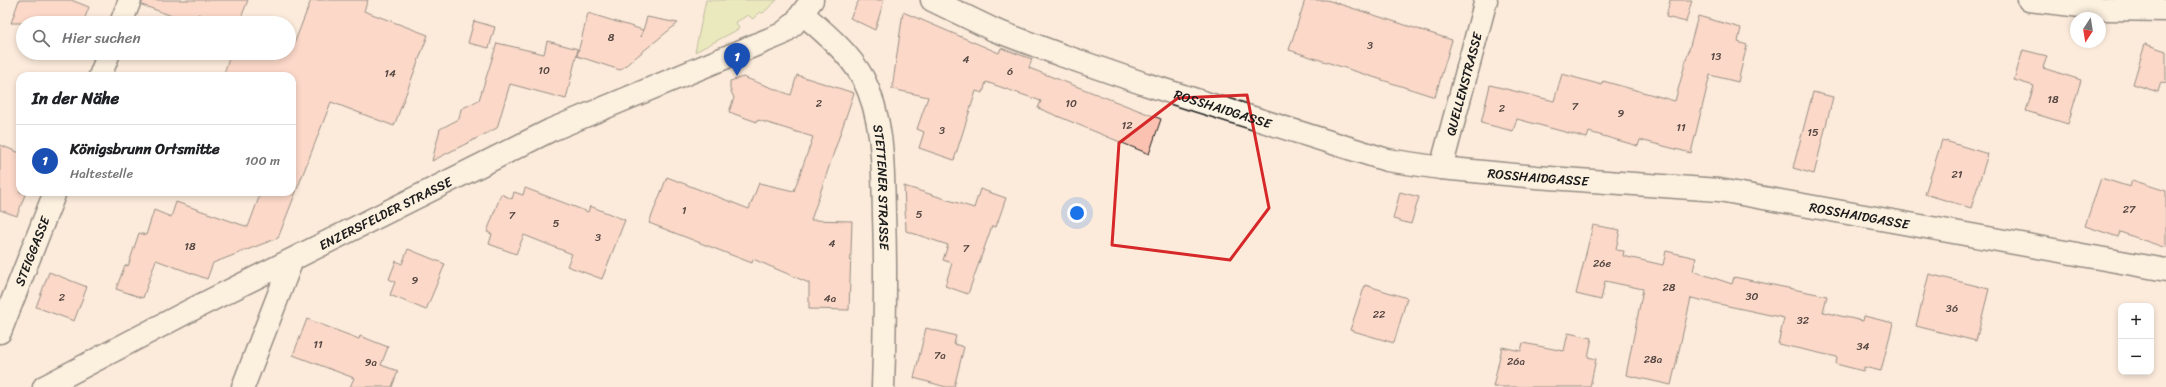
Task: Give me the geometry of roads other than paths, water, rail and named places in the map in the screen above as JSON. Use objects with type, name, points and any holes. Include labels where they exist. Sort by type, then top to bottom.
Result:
[{"type":"street","points":[[124,16],[130,0]]},
{"type":"street","name":"ROSSHAIDGASSE","points":[[932,0],[994,30],[1144,84],[1387,160],[1441,168],[1536,177],[1719,190],[2166,270]]},
{"type":"street","name":"QUELLENSTRASSE","points":[[1441,168],[1486,0]]},
{"type":"street","points":[[2029,0],[2107,9],[2166,10]]},
{"type":"street","name":"ENZERSFELDER STRASSE","points":[[44,387],[551,130],[735,55],[782,34],[808,7]]},
{"type":"street","name":"STETTENER STRASSE","points":[[808,7],[828,35],[862,77],[877,117],[883,186],[885,248],[883,387]]},
{"type":"street","points":[[102,72],[106,60]]},
{"type":"street","name":"STEIGGASSE","points":[[0,332],[53,196]]},
{"type":"street","points":[[243,387],[292,260]]},
{"type":"place","name":"Königsbrunn Ortsmitte","points":[[737,76]]}]
